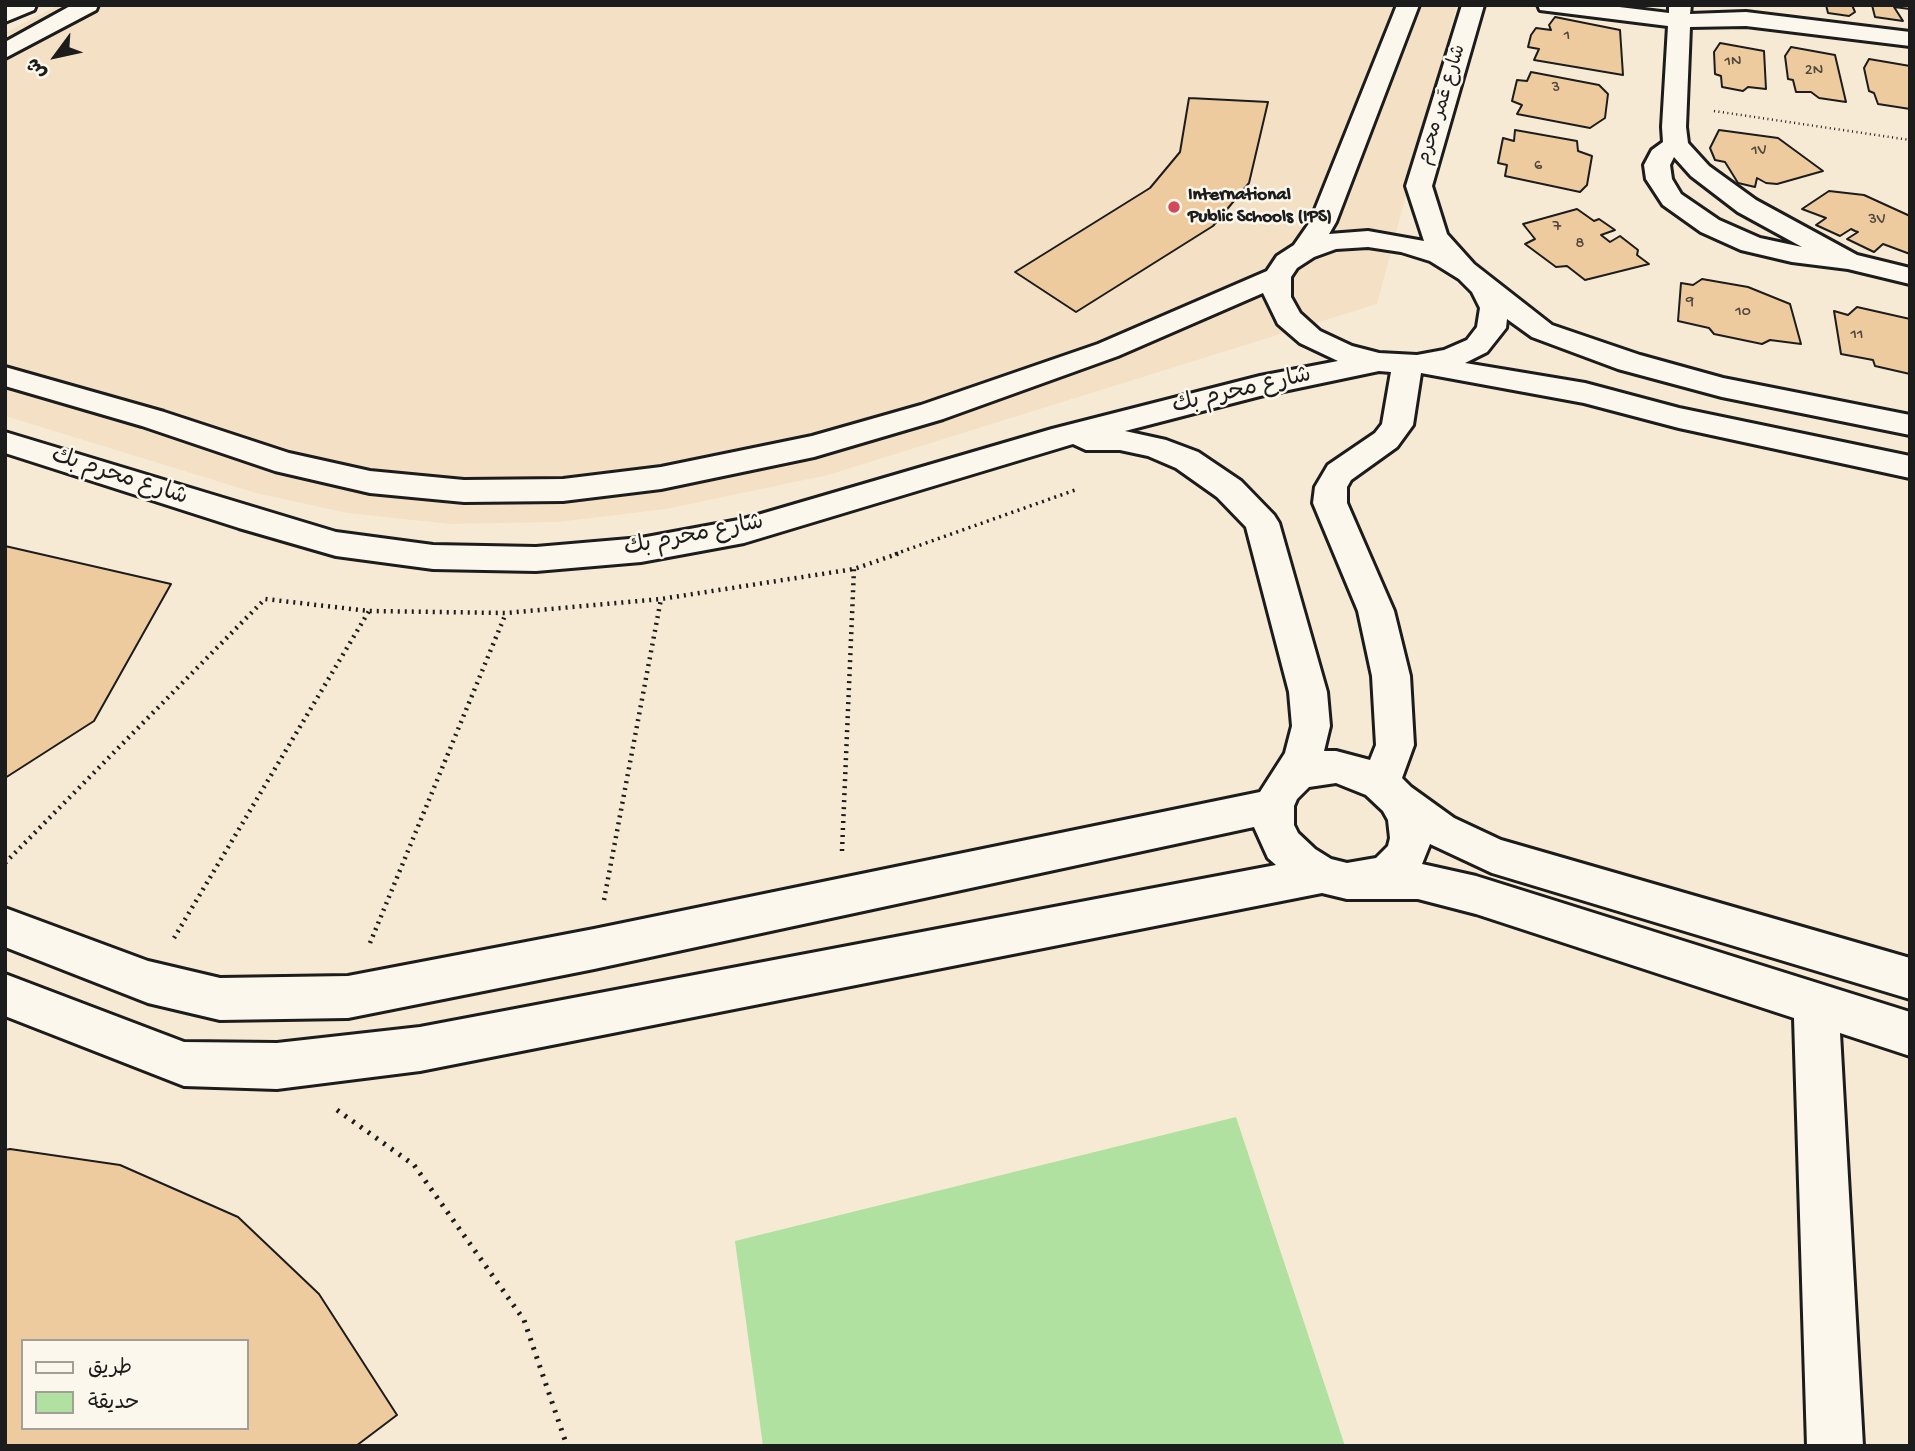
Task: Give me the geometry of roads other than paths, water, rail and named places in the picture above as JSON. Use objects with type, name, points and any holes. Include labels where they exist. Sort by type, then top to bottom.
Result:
[{"type":"street","points":[[5,16],[26,5]]},
{"type":"street","points":[[5,51],[88,5]]},
{"type":"street","points":[[1304,251],[1328,209],[1408,5]]},
{"type":"street","points":[[1548,5],[1686,10],[1910,39]]},
{"type":"street","name":"شارع عَمر محرم","points":[[1477,6],[1419,186],[1434,236],[1477,280]]},
{"type":"street","points":[[1686,10],[1675,106],[1676,144],[1700,171],[1723,189],[1768,218],[1848,261]]},
{"type":"street","points":[[1676,144],[1661,155],[1657,165],[1659,178],[1672,199],[1710,226],[1751,244],[1792,254],[1848,261],[1910,276]]},
{"type":"street","points":[[1672,199],[1723,189]]},
{"type":"street","points":[[1710,226],[1768,218]]},
{"type":"street","points":[[5,376],[153,419],[286,463],[370,482],[464,491],[563,490],[687,473],[814,446],[932,412],[1108,350],[1277,277],[1287,262],[1304,251],[1344,240],[1368,239],[1405,244],[1440,255],[1542,331],[1629,362],[1722,387],[1910,425]]},
{"type":"street","points":[[1277,277],[1277,297],[1288,318],[1310,337],[1342,353],[1585,393],[1679,418],[1910,467]]},
{"type":"street","points":[[1401,364],[1451,358],[1477,346],[1491,328],[1493,308],[1477,280]]},
{"type":"street","points":[[1371,879],[1391,871],[1405,856],[1410,838],[1408,818],[1388,791],[1395,746],[1391,676],[1377,611],[1335,520],[1330,503],[1331,487],[1339,473],[1387,440],[1397,425],[1401,364]]},
{"type":"street","name":"شارع محرم بك","points":[[5,442],[336,544],[433,557],[536,559],[641,550],[744,531],[1052,439],[1260,386],[1401,364]]},
{"type":"street","points":[[1052,439],[1120,440],[1155,447],[1187,460],[1229,489],[1262,523],[1308,692],[1311,726],[1303,759],[1277,797],[1275,825],[1283,845],[1300,862],[1322,875],[1347,881],[1418,881],[1476,895],[1910,1034]]},
{"type":"street","points":[[5,927],[148,982],[220,999],[348,997],[840,897],[1277,797],[1296,775],[1315,768],[1336,767],[1358,772],[1440,830],[1492,855],[1910,979]]},
{"type":"street","points":[[5,995],[184,1064],[277,1066],[420,1049],[1322,875]]},
{"type":"street","points":[[1816,1005],[1835,1446]]},
{"type":"place","name":"International Public Schools (IPS)","points":[[1174,207]]}]
